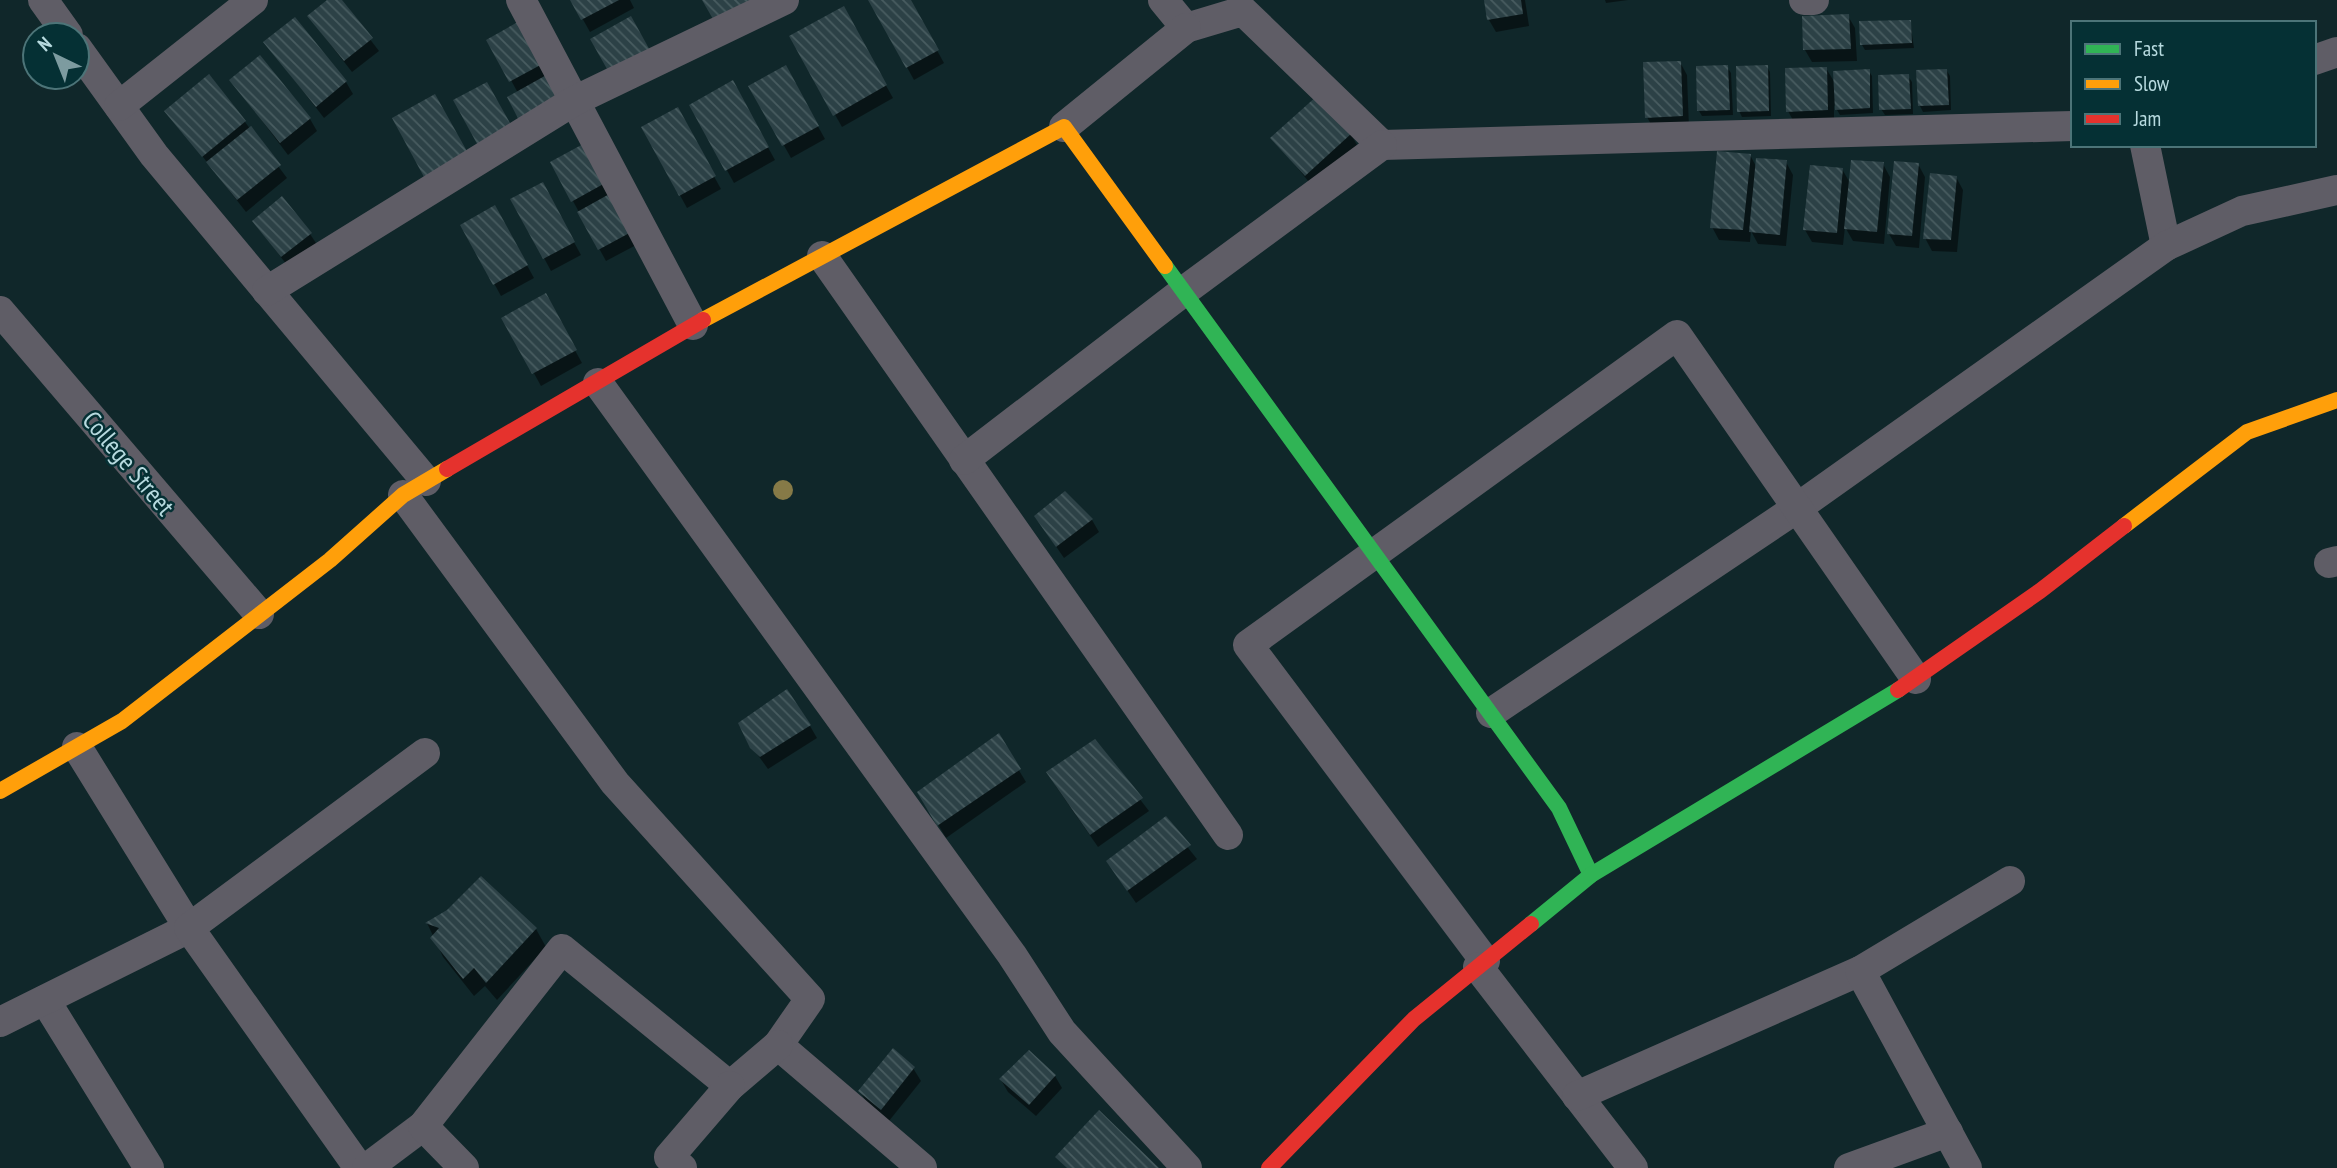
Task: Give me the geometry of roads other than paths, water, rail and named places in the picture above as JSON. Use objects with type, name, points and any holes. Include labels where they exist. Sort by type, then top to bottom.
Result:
[{"type":"street","points":[[43,0],[58,21]]},
{"type":"street","points":[[119,106],[253,0]]},
{"type":"street","points":[[521,0],[693,325]]},
{"type":"street","points":[[267,291],[574,101],[785,0]]},
{"type":"street","points":[[1163,0],[1186,28]]},
{"type":"street","points":[[1804,0],[1814,0]]},
{"type":"street","points":[[0,791],[122,721],[330,560],[415,488],[693,325],[1065,127],[1186,28],[1247,6],[1382,145]]},
{"type":"street","points":[[2316,59],[2337,52]]},
{"type":"street","points":[[91,67],[154,155],[267,291],[415,488],[615,783],[810,999],[778,1045],[730,1086],[669,1157],[682,1168]]},
{"type":"street","points":[[964,460],[1184,291],[1382,145],[2071,126]]},
{"type":"street","points":[[1065,127],[1559,807],[1591,875]]},
{"type":"street","points":[[2145,147],[2166,246]]},
{"type":"street","points":[[1491,713],[1797,508],[2166,246],[2242,211],[2337,190]]},
{"type":"street","points":[[822,256],[1228,835]]},
{"type":"street","name":"College Street","points":[[0,311],[259,614]]},
{"type":"street","points":[[1633,1168],[1577,1096],[1248,645],[1373,552],[1677,335],[1916,679]]},
{"type":"street","points":[[598,383],[1012,956],[1062,1032],[1187,1168]]},
{"type":"street","points":[[1269,1168],[1414,1019],[1591,875],[1916,679],[2040,591],[2247,432],[2337,400]]},
{"type":"street","points":[[77,747],[189,928],[359,1168]]},
{"type":"street","points":[[0,1022],[189,928],[425,753]]},
{"type":"street","points":[[1577,1096],[1860,971],[2010,881]]},
{"type":"street","points":[[367,1168],[423,1126],[562,949],[730,1086]]},
{"type":"street","points":[[1860,971],[1967,1168]]},
{"type":"street","points":[[45,1000],[149,1168]]},
{"type":"street","points":[[778,1045],[922,1168]]},
{"type":"street","points":[[423,1126],[464,1168]]},
{"type":"street","points":[[1850,1168],[1948,1132]]}]
